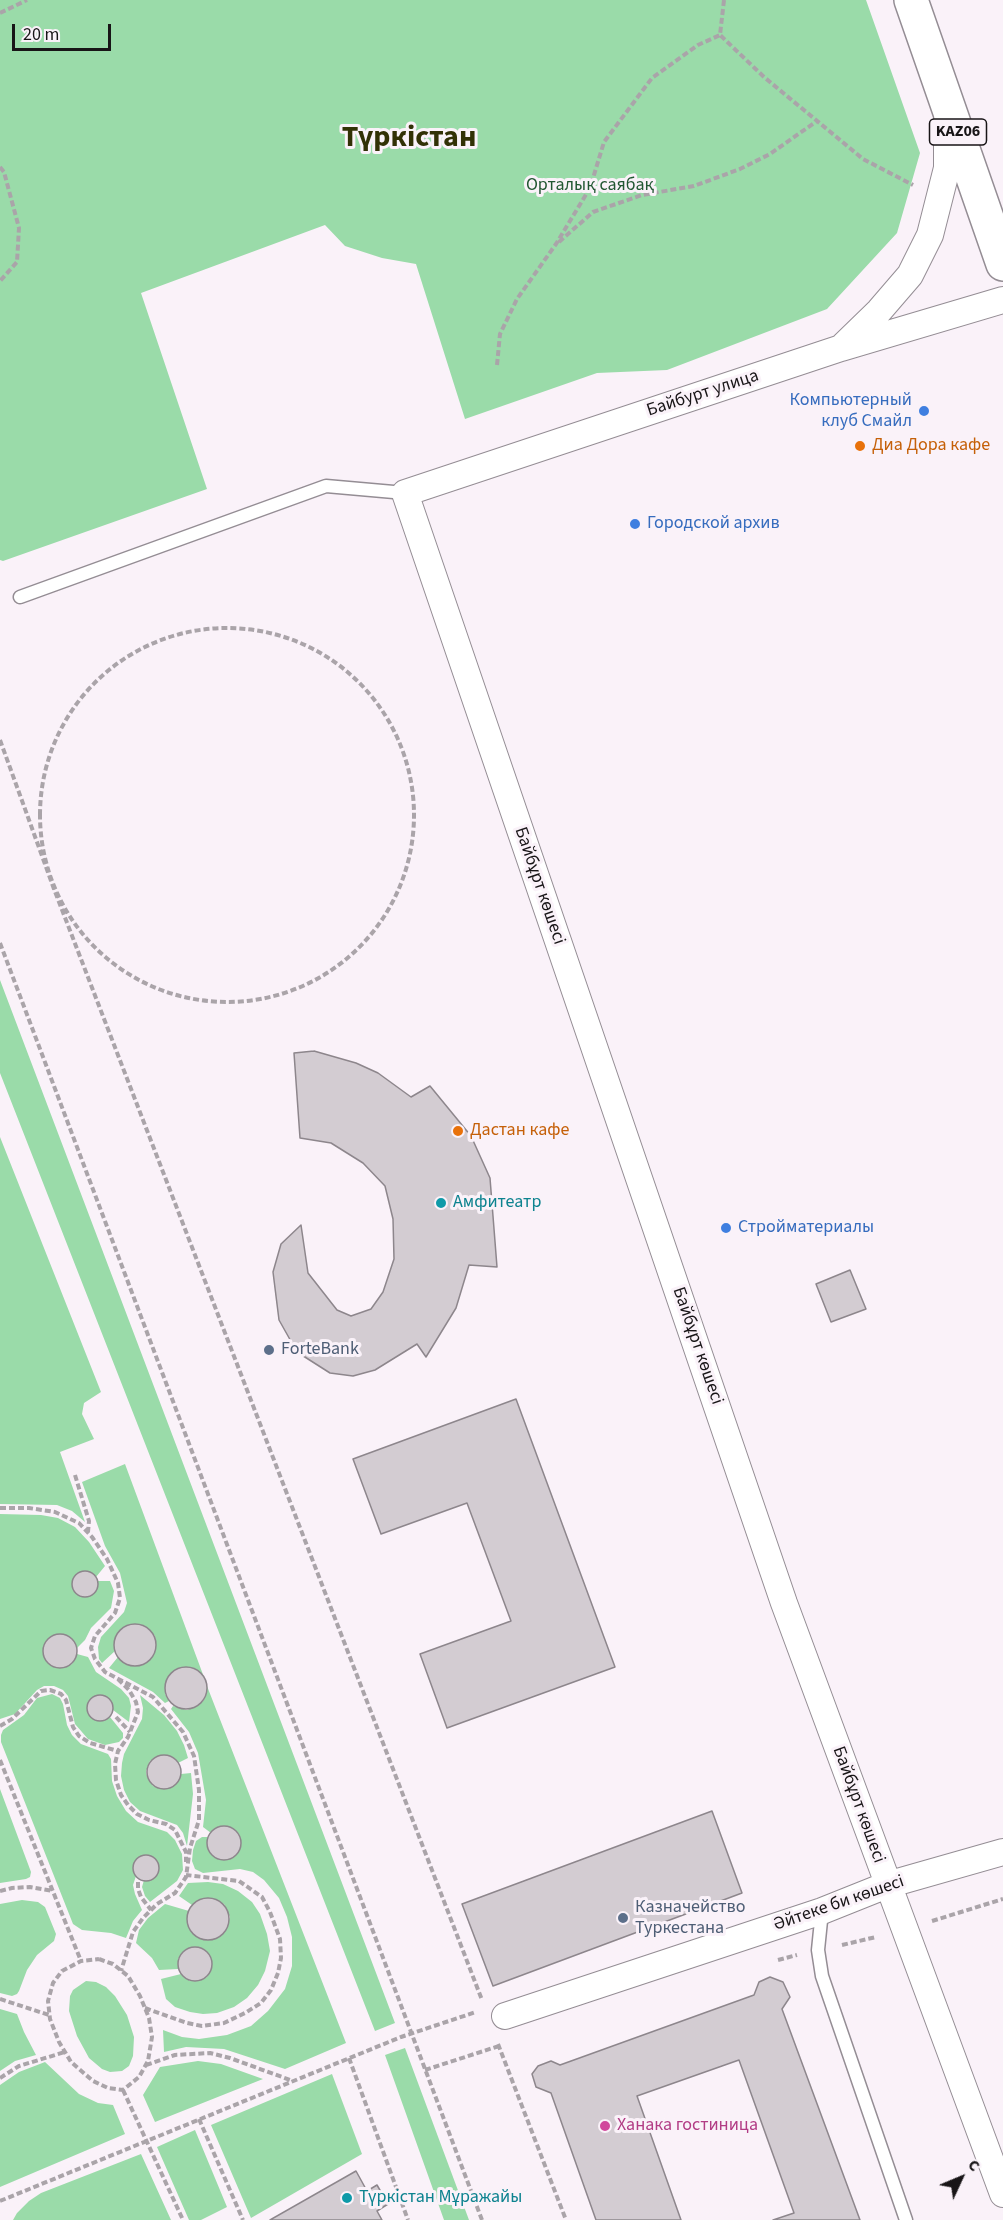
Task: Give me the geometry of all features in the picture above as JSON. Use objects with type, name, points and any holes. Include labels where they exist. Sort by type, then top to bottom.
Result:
[{"type":"main road","name":"KАZ06","points":[[911,0],[1003,264]]},
{"type":"street","points":[[841,348],[879,311],[910,275],[930,235],[947,168],[947,99]]},
{"type":"street","name":"Байбурт улица","points":[[405,493],[841,348],[1003,300]]},
{"type":"street","name":"Байбұрт көшесі","points":[[405,493],[784,1603],[1003,2194]]},
{"type":"street","name":"Әйтеке би көшесі","points":[[500,2027],[822,1911],[887,1885],[1003,1852]]},
{"type":"lane","points":[[20,597],[326,486],[405,493]]},
{"type":"lane","points":[[822,1911],[818,1950],[827,1991],[906,2220]]},
{"type":"path","points":[[0,13],[27,0]]},
{"type":"path","points":[[720,35],[724,0]]},
{"type":"path","points":[[720,35],[765,77],[863,159],[913,185]]},
{"type":"path","points":[[497,365],[500,334],[517,299],[556,244],[590,188],[604,142],[652,78],[698,45],[720,35]]},
{"type":"path","points":[[556,244],[593,212],[642,195],[694,186],[740,169],[770,154],[817,121]]},
{"type":"path","points":[[0,167],[4,172],[19,228],[17,262],[0,281]]},
{"type":"path","points":[[248,627],[311,645],[364,684],[400,738],[416,795],[412,855],[391,910],[353,956],[303,988],[246,1003],[187,999],[176,995],[132,977],[86,939],[54,889],[38,825],[46,760],[75,702],[123,657],[182,630],[248,627]]},
{"type":"path","points":[[0,740],[54,889],[485,2009],[411,2033],[0,2201]]},
{"type":"path","points":[[0,943],[482,2220]]},
{"type":"path","points":[[75,1475],[89,1521],[88,1533]]},
{"type":"path","points":[[0,1508],[28,1508],[55,1512],[79,1523],[88,1533],[107,1559],[118,1583],[120,1598],[115,1613],[95,1636],[91,1648],[95,1659],[105,1672],[153,1697],[183,1732],[194,1756],[199,1790],[199,1820],[190,1848],[186,1876],[175,1893],[151,1910],[133,1932],[121,1971]]},
{"type":"path","points":[[115,1677],[129,1690],[136,1702],[138,1712],[130,1732],[118,1751],[116,1772],[122,1795],[137,1814],[148,1820],[166,1824],[175,1830],[186,1852],[186,1876]]},
{"type":"path","points":[[0,1726],[12,1719],[41,1691],[50,1690],[61,1694],[66,1700],[73,1727],[79,1736],[90,1743],[118,1751]]},
{"type":"path","points":[[116,1718],[130,1732]]},
{"type":"path","points":[[0,1760],[81,1961]]},
{"type":"path","points":[[145,2008],[202,2026],[224,2023],[261,2003],[271,1990],[278,1973],[281,1958],[280,1939],[262,1897],[239,1881],[186,1876]]},
{"type":"path","points":[[138,1882],[141,1897],[151,1910]]},
{"type":"path","points":[[0,1891],[30,1887],[53,1891]]},
{"type":"path","points":[[769,1962],[904,1930],[1003,1899]]},
{"type":"path","points":[[99,1959],[113,1964],[128,1976],[145,2008],[152,2037],[148,2061],[139,2077],[123,2090],[108,2088],[93,2081],[71,2062],[59,2042],[48,2001],[53,1983],[62,1971],[81,1961],[99,1959]]},
{"type":"path","points":[[0,1999],[50,2015]]},
{"type":"path","points":[[500,2027],[499,2046],[566,2220]]},
{"type":"path","points":[[425,2070],[510,2043]]},
{"type":"path","points":[[0,2078],[19,2066],[65,2052]]},
{"type":"path","points":[[145,2066],[175,2055],[210,2053],[293,2081]]},
{"type":"path","points":[[349,2058],[408,2220]]},
{"type":"path","points":[[123,2090],[183,2220]]},
{"type":"path","points":[[199,2119],[243,2220]]},
{"type":"green space","name":"Орталық саябақ","points":[[0,0],[866,0],[920,153],[897,233],[827,309],[667,370],[597,373],[465,419],[416,264],[382,258],[345,246],[325,225],[141,293],[207,489],[3,561],[0,560]]},
{"type":"green space","points":[[0,980],[395,2023],[375,2031],[0,1073]]},
{"type":"green space","points":[[0,1137],[101,1392],[84,1403],[82,1414],[94,1439],[60,1452],[85,1522],[72,1511],[57,1505],[0,1504]]},
{"type":"green space","points":[[125,1464],[205,1680],[195,1670],[182,1668],[175,1670],[166,1681],[165,1694],[169,1701],[165,1703],[153,1692],[109,1668],[118,1657],[129,1665],[136,1666],[143,1665],[153,1656],[155,1636],[145,1626],[132,1624],[125,1627],[116,1637],[115,1651],[102,1663],[99,1659],[98,1647],[101,1637],[124,1612],[127,1603],[120,1573],[105,1546],[82,1482]]},
{"type":"green space","points":[[0,1514],[41,1515],[58,1518],[75,1527],[89,1542],[105,1566],[96,1577],[89,1572],[77,1573],[72,1585],[79,1595],[87,1596],[97,1589],[97,1581],[110,1581],[114,1591],[111,1608],[91,1628],[85,1640],[77,1648],[71,1638],[61,1634],[46,1641],[43,1651],[46,1661],[56,1668],[72,1664],[77,1654],[88,1657],[96,1672],[121,1689],[129,1698],[131,1706],[129,1722],[113,1710],[111,1702],[105,1696],[97,1696],[88,1705],[89,1713],[94,1720],[103,1721],[110,1717],[123,1733],[123,1738],[119,1742],[105,1745],[88,1739],[75,1724],[68,1696],[63,1690],[54,1686],[44,1686],[37,1690],[15,1714],[0,1719]]},
{"type":"green space","points":[[207,1686],[346,2043],[285,2069],[224,2049],[186,2047],[164,2052],[163,2030],[182,2037],[199,2039],[227,2035],[251,2026],[268,2011],[285,1989],[292,1966],[292,1937],[287,1917],[279,1898],[264,1880],[253,1872],[240,1869],[203,1873],[195,1869],[192,1861],[196,1841],[202,1837],[208,1837],[210,1853],[220,1859],[226,1860],[236,1855],[241,1845],[239,1834],[230,1827],[219,1826],[211,1833],[203,1827],[206,1800],[198,1753],[189,1732],[171,1709],[173,1706],[187,1710],[199,1705],[204,1700]]},
{"type":"green space","points":[[52,1694],[60,1698],[63,1704],[67,1725],[72,1735],[81,1744],[108,1754],[111,1759],[112,1781],[117,1796],[126,1811],[138,1822],[167,1832],[175,1840],[182,1854],[183,1870],[177,1881],[150,1902],[142,1887],[144,1880],[156,1876],[159,1864],[154,1858],[146,1855],[136,1860],[133,1869],[136,1876],[133,1885],[142,1910],[133,1921],[126,1938],[111,1933],[82,1930],[73,1924],[1,1742],[3,1730],[24,1715],[37,1698]]},
{"type":"green space","points":[[140,1695],[164,1715],[177,1731],[184,1745],[188,1758],[178,1763],[170,1756],[159,1756],[150,1761],[146,1771],[153,1786],[165,1789],[175,1785],[181,1774],[191,1773],[193,1794],[187,1846],[183,1833],[177,1825],[140,1811],[130,1802],[124,1790],[121,1776],[122,1763],[124,1754],[142,1719],[143,1708]]},
{"type":"green space","points":[[0,1789],[31,1872],[30,1877],[26,1879],[0,1883]]},
{"type":"green space","points":[[188,1883],[223,1884],[238,1891],[252,1902],[260,1914],[270,1951],[265,1971],[258,1985],[247,1998],[234,2007],[217,2013],[203,2014],[175,2007],[166,1999],[161,1979],[181,1974],[190,1981],[207,1977],[212,1967],[209,1955],[201,1948],[190,1948],[185,1950],[178,1959],[178,1969],[159,1970],[152,1958],[136,1943],[139,1930],[148,1918],[165,1904],[189,1911],[188,1925],[196,1936],[209,1940],[222,1935],[230,1917],[224,1904],[211,1898],[205,1898],[192,1905],[179,1896]]},
{"type":"green space","points":[[22,1900],[38,1902],[45,1907],[56,1934],[54,1941],[37,1955],[27,1970],[19,1991],[12,1996],[0,1993],[0,1904]]},
{"type":"green space","points":[[86,1981],[96,1982],[106,1987],[115,1996],[127,2015],[134,2037],[133,2056],[129,2066],[122,2071],[110,2072],[102,2069],[89,2058],[77,2036],[69,2011],[70,1996],[73,1990]]},
{"type":"green space","points":[[0,2009],[17,2014],[36,2055],[15,2061],[0,2071]]},
{"type":"green space","points":[[405,2048],[469,2220],[444,2220],[385,2055]]},
{"type":"green space","points":[[198,2061],[221,2064],[263,2079],[155,2122],[143,2095],[160,2067]]},
{"type":"green space","points":[[45,2062],[79,2094],[98,2103],[113,2105],[125,2134],[0,2187],[0,2085],[19,2072]]},
{"type":"green space","points":[[332,2074],[362,2154],[251,2218],[211,2125]]},
{"type":"green space","points":[[195,2130],[227,2207],[201,2220],[189,2220],[157,2147]]},
{"type":"green space","points":[[141,2154],[171,2220],[13,2220],[29,2201],[41,2193]]},
{"type":"building","name":"Амфитеатр","points":[[314,1051],[356,1063],[378,1073],[411,1097],[430,1086],[471,1136],[490,1178],[497,1267],[469,1265],[456,1308],[426,1357],[417,1344],[375,1370],[353,1376],[330,1373],[297,1352],[279,1320],[273,1272],[281,1244],[301,1225],[308,1273],[337,1310],[351,1316],[371,1309],[383,1292],[394,1259],[393,1219],[385,1186],[363,1163],[331,1143],[300,1138],[294,1053]]},
{"type":"building","points":[[850,1270],[866,1309],[831,1322],[816,1284]]},
{"type":"building","points":[[516,1399],[615,1667],[447,1728],[420,1654],[511,1621],[467,1503],[381,1534],[353,1459]]},
{"type":"building","points":[[85,1571],[94,1575],[98,1584],[94,1593],[85,1597],[76,1593],[72,1584],[76,1575]]},
{"type":"building","points":[[135,1624],[150,1630],[156,1645],[150,1660],[135,1666],[120,1660],[114,1645],[120,1630]]},
{"type":"building","points":[[60,1634],[72,1639],[77,1651],[72,1663],[60,1668],[48,1663],[43,1651],[48,1639]]},
{"type":"building","points":[[186,1667],[201,1673],[207,1688],[201,1703],[186,1709],[171,1703],[165,1688],[171,1673]]},
{"type":"building","points":[[100,1695],[109,1699],[113,1708],[109,1717],[100,1721],[91,1717],[87,1708],[91,1699]]},
{"type":"building","points":[[164,1755],[176,1760],[181,1772],[176,1784],[164,1789],[152,1784],[147,1772],[152,1760]]},
{"type":"building","points":[[712,1811],[742,1893],[493,1986],[462,1904]]},
{"type":"building","points":[[224,1826],[236,1831],[241,1843],[236,1855],[224,1860],[212,1855],[207,1843],[212,1831]]},
{"type":"building","points":[[146,1855],[155,1859],[159,1868],[155,1877],[146,1881],[137,1877],[133,1868],[137,1859]]},
{"type":"building","points":[[208,1898],[223,1904],[229,1919],[223,1934],[208,1940],[193,1934],[187,1919],[193,1904]]},
{"type":"building","points":[[195,1947],[207,1952],[212,1964],[207,1976],[195,1981],[183,1976],[178,1964],[183,1952]]},
{"type":"building","name":"Ханака гостиница","points":[[770,1977],[783,1982],[790,1997],[782,2009],[860,2220],[773,2220],[794,2213],[739,2060],[637,2096],[681,2220],[596,2220],[551,2093],[536,2087],[532,2074],[538,2066],[551,2061],[560,2065],[754,1995],[759,1982]]},
{"type":"building","name":"Түркістан Мұражайы","points":[[356,2171],[367,2191],[377,2185],[388,2204],[377,2211],[382,2220],[270,2220]]},
{"type":"place","name":"Компьютерный клуб Смайл","points":[[924,411]]},
{"type":"place","name":"Диа Дора кафе","points":[[860,446]]},
{"type":"place","name":"Городской архив","points":[[635,524]]},
{"type":"place","name":"Дастан кафе","points":[[458,1131]]},
{"type":"place","name":"Амфитеатр","points":[[441,1203]]},
{"type":"place","name":"Стройматериалы","points":[[726,1228]]},
{"type":"place","name":"ForteBank","points":[[269,1350]]},
{"type":"place","name":"Казначейство Туркестана","points":[[623,1918]]},
{"type":"place","name":"Ханака гостиница","points":[[605,2126]]},
{"type":"place","name":"Түркістан Мұражайы","points":[[347,2198]]},
{"type":"district","name":"Түркістан","points":[[409,139]]}]
